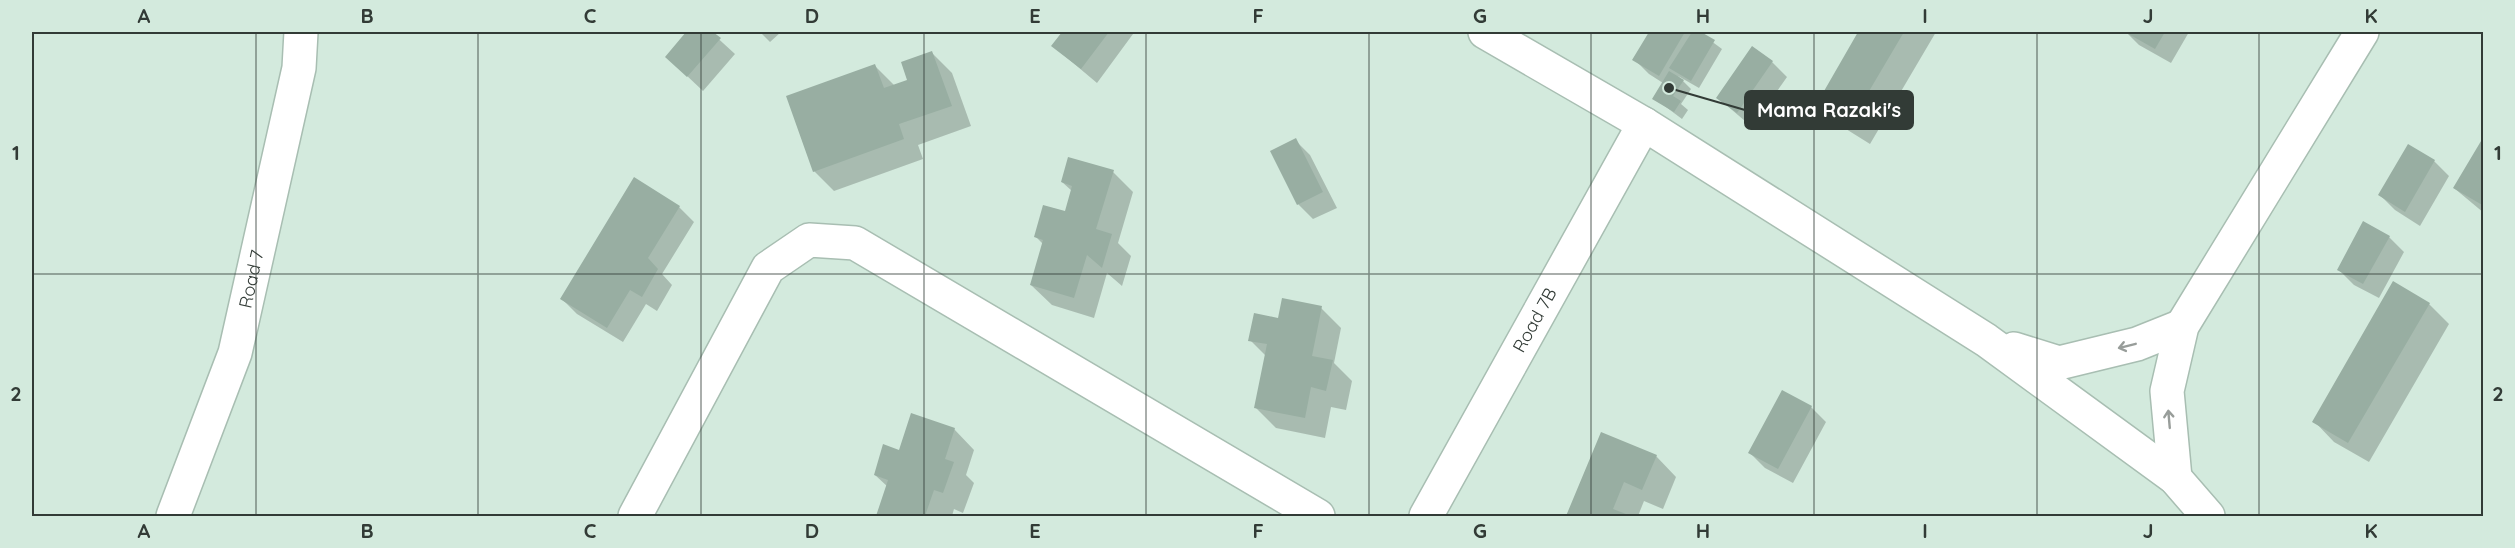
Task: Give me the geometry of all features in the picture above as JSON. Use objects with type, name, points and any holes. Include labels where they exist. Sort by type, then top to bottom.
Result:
[{"type":"street","name":"Road 7","points":[[173,516],[235,353],[299,68],[301,32]]},
{"type":"street","points":[[1485,32],[1644,124],[1986,340],[2175,478],[2208,516]]},
{"type":"street","points":[[2175,478],[2167,391],[2182,326],[2362,32]]},
{"type":"street","name":"Road 7B","points":[[1426,516],[1644,124]]},
{"type":"street","points":[[635,516],[768,268],[809,240],[855,243],[1318,516]]},
{"type":"street","points":[[1986,340],[2059,363],[2137,344],[2182,326]]},
{"type":"building","points":[[686,32],[713,32],[721,38],[687,77],[665,57]]},
{"type":"building","points":[[1062,32],[1109,32],[1081,69],[1051,46]]},
{"type":"building","points":[[1649,32],[1685,32],[1659,76],[1632,60]]},
{"type":"building","points":[[1692,32],[1701,32],[1715,40],[1691,81],[1669,68]]},
{"type":"building","points":[[1858,32],[1904,32],[1849,125],[1816,105]]},
{"type":"building","points":[[2125,32],[2165,32],[2155,49]]},
{"type":"building","points":[[1752,46],[1773,61],[1737,113],[1716,98]]},
{"type":"building","points":[[932,51],[952,106],[899,124],[904,139],[813,172],[786,96],[875,64],[884,88],[907,80],[901,62]]},
{"type":"building","points":[[1669,71],[1684,80],[1673,96],[1681,101],[1674,112],[1652,99]]},
{"type":"building","points":[[2484,136],[2484,206],[2453,188]]},
{"type":"building","points":[[1296,138],[1323,192],[1297,205],[1270,151]]},
{"type":"building","points":[[2408,144],[2435,160],[2405,212],[2378,195]]},
{"type":"building","points":[[1068,157],[1114,170],[1096,229],[1112,234],[1102,268],[1087,255],[1074,298],[1030,285],[1043,240],[1034,237],[1043,205],[1065,211],[1072,186],[1061,182]]},
{"type":"building","points":[[634,177],[680,206],[648,258],[658,269],[642,297],[630,290],[607,328],[560,299]]},
{"type":"building","points":[[2363,221],[2390,236],[2363,284],[2337,270]]},
{"type":"building","points":[[2393,281],[2430,303],[2348,443],[2312,422]]},
{"type":"building","points":[[1282,298],[1322,306],[1312,356],[1333,360],[1326,391],[1311,387],[1305,418],[1254,408],[1267,344],[1248,341],[1254,313],[1278,318]]},
{"type":"building","points":[[1782,390],[1812,406],[1778,469],[1748,453]]},
{"type":"building","points":[[911,413],[955,428],[945,459],[954,462],[943,493],[934,490],[925,516],[876,516],[888,480],[874,475],[883,444],[899,450]]},
{"type":"building","points":[[1601,432],[1657,455],[1642,490],[1624,482],[1613,509],[1631,516],[1566,516]]},
{"type":"place","name":"Mama Razaki's","points":[[1669,88]]}]
